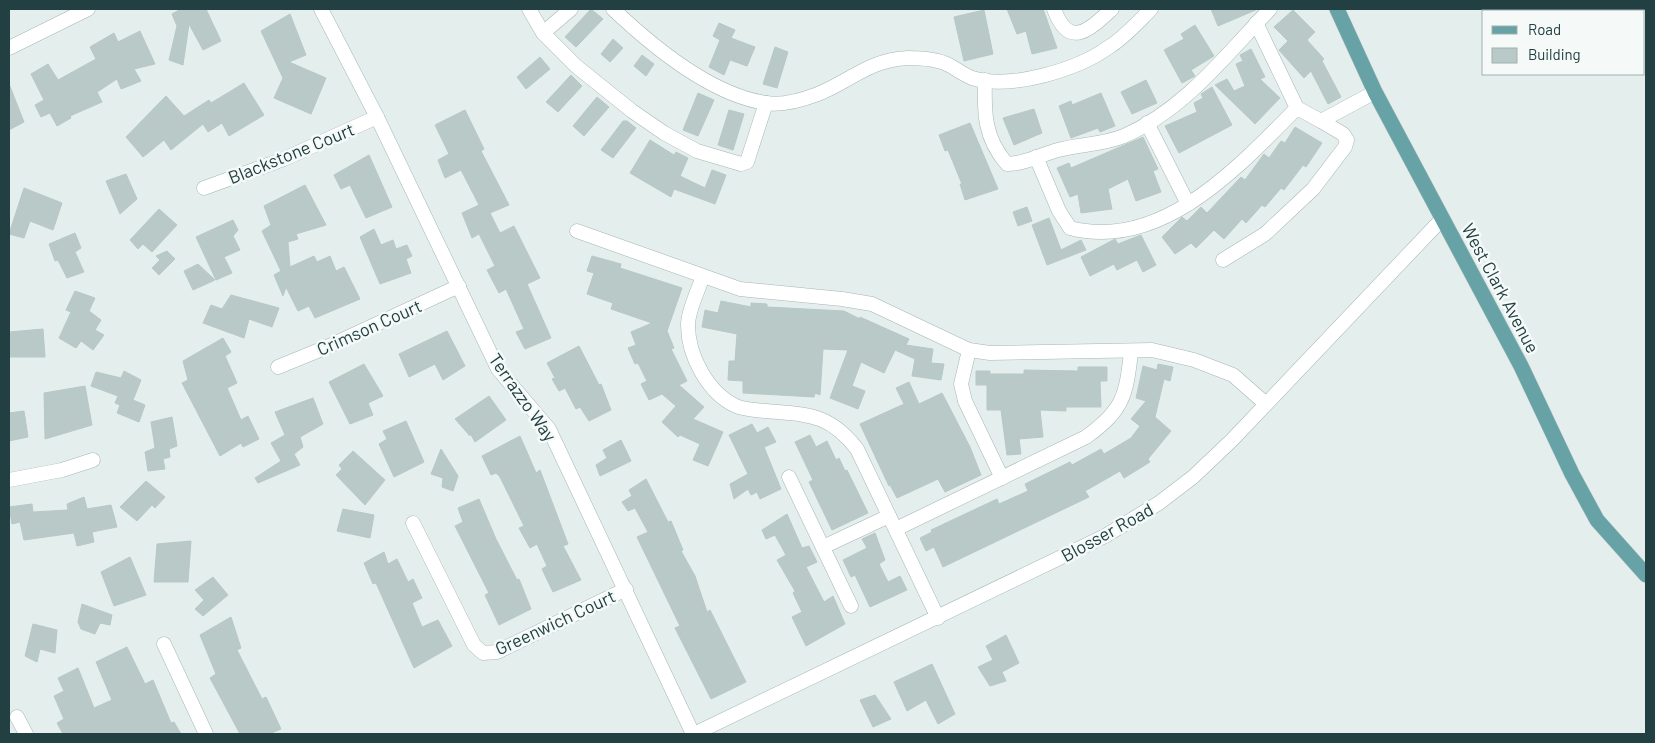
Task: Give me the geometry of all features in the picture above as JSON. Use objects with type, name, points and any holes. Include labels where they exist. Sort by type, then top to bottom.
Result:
[{"type":"main road","name":"West Clark Avenue","points":[[1337,9],[1374,92],[1521,366],[1572,474],[1597,520],[1646,575]]},
{"type":"street","points":[[9,48],[88,9]]},
{"type":"street","name":"Terrazzo Way","points":[[321,9],[377,118],[498,369],[549,428],[693,734]]},
{"type":"street","points":[[529,9],[543,33],[576,66],[632,111],[664,133],[697,151],[741,164],[747,162],[766,103]]},
{"type":"street","points":[[543,33],[571,9]]},
{"type":"street","points":[[613,9],[695,73],[720,88],[766,103],[782,104],[817,94],[881,61],[893,59],[927,59],[946,64],[971,77],[985,80],[1023,80],[1068,68],[1109,48],[1149,10]]},
{"type":"street","points":[[1054,9],[1062,27],[1072,33],[1084,32],[1112,9]]},
{"type":"street","points":[[985,80],[984,118],[998,155],[1006,164],[1018,164],[1059,150],[1099,144],[1125,135],[1182,100],[1270,9]]},
{"type":"street","points":[[1223,260],[1265,234],[1313,189],[1345,147],[1347,140],[1343,134],[1297,108],[1256,23]]},
{"type":"street","points":[[1321,121],[1374,92]]},
{"type":"street","points":[[1036,158],[1059,211],[1070,228],[1091,233],[1131,227],[1164,217],[1212,189],[1242,163],[1297,108]]},
{"type":"street","name":"Blackstone Court","points":[[204,188],[284,159],[377,118]]},
{"type":"street","points":[[1147,123],[1188,204]]},
{"type":"street","name":"Blosser Road","points":[[693,734],[938,618],[1105,536],[1159,503],[1193,477],[1266,404],[1442,219]]},
{"type":"street","points":[[577,232],[740,290],[842,299],[872,304],[969,350],[990,353],[1131,352],[1152,350],[1194,360],[1233,375],[1266,404]]},
{"type":"street","points":[[702,278],[688,324],[692,350],[702,374],[717,394],[737,407],[812,416],[830,422],[844,433],[856,449],[938,618]]},
{"type":"street","name":"Crimson Court","points":[[278,367],[327,347],[459,286]]},
{"type":"street","points":[[969,350],[961,384],[965,401],[1002,478]]},
{"type":"street","points":[[896,529],[1086,437],[1108,421],[1122,401],[1128,378],[1131,352]]},
{"type":"street","points":[[9,480],[62,470],[92,460]]},
{"type":"street","points":[[789,476],[851,606]]},
{"type":"street","points":[[823,547],[889,516]]},
{"type":"street","name":"Greenwich Court","points":[[413,523],[474,645],[483,653],[497,652],[626,589]]},
{"type":"street","points":[[164,644],[206,734]]},
{"type":"street","points":[[18,717],[26,734]]},
{"type":"building","points":[[181,9],[206,9],[221,41],[203,50],[189,24],[183,65],[169,60],[177,26],[172,14]]},
{"type":"building","points":[[591,9],[603,19],[576,47],[565,37]]},
{"type":"building","points":[[1007,9],[1043,9],[1057,48],[1032,54],[1026,31],[1017,34]]},
{"type":"building","points":[[1211,9],[1258,9],[1218,26]]},
{"type":"building","points":[[984,10],[993,54],[964,61],[954,17]]},
{"type":"building","points":[[1293,10],[1315,32],[1307,40],[1324,59],[1322,61],[1341,97],[1328,104],[1311,71],[1304,78],[1279,50],[1288,41],[1274,27]]},
{"type":"building","points":[[290,14],[306,55],[289,62],[326,78],[311,114],[274,98],[283,78],[261,31]]},
{"type":"building","points":[[719,23],[735,30],[731,38],[755,47],[747,66],[730,60],[724,75],[709,67],[720,40],[713,36]]},
{"type":"building","points":[[1195,25],[1214,56],[1191,70],[1195,76],[1182,83],[1164,50],[1184,39],[1181,34]]},
{"type":"building","points":[[140,31],[155,64],[134,69],[141,81],[121,89],[117,79],[97,92],[102,102],[70,116],[71,118],[57,126],[50,113],[41,117],[35,105],[44,100],[31,74],[48,64],[58,80],[96,59],[90,47],[114,33],[118,42]]},
{"type":"building","points":[[613,39],[623,48],[610,62],[601,54]]},
{"type":"building","points":[[775,47],[788,52],[777,88],[763,84]]},
{"type":"building","points":[[1251,49],[1265,77],[1260,79],[1280,98],[1255,124],[1215,85],[1227,79],[1234,91],[1245,86],[1236,64],[1243,61],[1240,55]]},
{"type":"building","points":[[642,55],[654,64],[646,76],[634,66]]},
{"type":"building","points":[[540,57],[550,69],[526,89],[517,77]]},
{"type":"building","points":[[571,75],[582,86],[558,112],[546,102]]},
{"type":"building","points":[[1146,80],[1157,103],[1132,114],[1121,92]]},
{"type":"building","points":[[244,83],[264,115],[229,136],[222,123],[208,132],[203,124],[171,150],[164,140],[143,157],[126,137],[166,96],[184,116],[209,100],[211,103]]},
{"type":"building","points":[[9,84],[24,122],[9,130]]},
{"type":"building","points":[[1212,87],[1232,125],[1179,153],[1165,126],[1197,112],[1194,103],[1203,98],[1201,94]]},
{"type":"building","points":[[698,93],[714,100],[698,136],[683,130]]},
{"type":"building","points":[[1101,93],[1115,126],[1100,132],[1098,128],[1071,138],[1059,106],[1071,101],[1072,105]]},
{"type":"building","points":[[597,97],[609,107],[584,136],[573,126]]},
{"type":"building","points":[[1034,109],[1042,133],[1014,145],[1003,118]]},
{"type":"building","points":[[465,110],[484,149],[481,151],[509,205],[490,213],[500,233],[514,226],[540,278],[527,284],[551,338],[525,349],[516,332],[524,329],[506,289],[499,293],[487,270],[495,266],[479,234],[472,238],[462,213],[479,205],[461,170],[445,178],[438,160],[449,154],[435,125]]},
{"type":"building","points":[[729,110],[744,114],[733,150],[718,145]]},
{"type":"building","points":[[623,121],[627,121],[636,128],[613,158],[601,150]]},
{"type":"building","points":[[970,123],[998,189],[965,200],[960,184],[962,184],[948,150],[945,151],[939,135]]},
{"type":"building","points":[[1295,127],[1322,143],[1306,167],[1303,165],[1284,190],[1281,188],[1265,207],[1262,205],[1246,223],[1242,219],[1224,239],[1214,230],[1196,248],[1191,243],[1175,254],[1162,237],[1182,217],[1187,221],[1201,207],[1207,213],[1241,177],[1245,180],[1264,154],[1269,158],[1281,141],[1285,143]]},
{"type":"building","points":[[1143,137],[1158,169],[1153,171],[1161,192],[1136,201],[1128,179],[1108,189],[1112,209],[1081,213],[1078,194],[1070,197],[1057,168],[1069,163],[1071,168]]},
{"type":"building","points":[[650,140],[674,155],[676,152],[688,158],[680,176],[705,188],[712,170],[726,175],[715,204],[674,189],[671,197],[630,173]]},
{"type":"building","points":[[369,155],[392,207],[366,218],[350,185],[341,189],[334,175]]},
{"type":"building","points":[[126,174],[137,199],[120,214],[106,181]]},
{"type":"building","points":[[305,185],[326,225],[296,234],[298,239],[288,242],[290,267],[314,256],[317,262],[330,256],[336,271],[344,267],[360,299],[315,318],[309,306],[298,311],[286,287],[283,296],[274,275],[281,271],[262,231],[271,225],[264,206]]},
{"type":"building","points":[[24,188],[62,203],[53,230],[30,221],[24,238],[9,234]]},
{"type":"building","points":[[1027,207],[1032,221],[1018,226],[1013,212]]},
{"type":"building","points":[[159,209],[177,225],[152,252],[143,244],[138,249],[130,240]]},
{"type":"building","points":[[1049,218],[1061,250],[1081,240],[1086,250],[1047,265],[1032,225]]},
{"type":"building","points":[[233,220],[238,230],[233,236],[240,250],[224,257],[232,273],[216,280],[196,237]]},
{"type":"building","points":[[374,229],[381,245],[393,240],[396,249],[407,245],[412,256],[406,259],[411,273],[380,284],[360,237]]},
{"type":"building","points":[[75,233],[81,248],[75,252],[84,272],[67,278],[58,260],[55,261],[49,244]]},
{"type":"building","points":[[1141,235],[1156,265],[1143,272],[1137,260],[1117,270],[1114,264],[1090,276],[1081,257],[1115,239],[1118,244]]},
{"type":"building","points":[[167,251],[175,259],[159,275],[152,268],[160,260],[156,256]]},
{"type":"building","points":[[592,256],[621,264],[620,268],[682,288],[667,331],[674,348],[671,349],[687,381],[679,385],[704,407],[693,419],[723,432],[708,466],[693,460],[700,444],[680,435],[678,437],[662,422],[676,406],[662,394],[649,400],[641,384],[647,381],[638,363],[635,364],[628,348],[636,345],[631,332],[652,323],[611,309],[613,303],[587,294],[594,273],[587,271]]},
{"type":"building","points":[[198,264],[215,280],[193,290],[184,271]]},
{"type":"building","points":[[75,291],[95,298],[89,311],[101,320],[95,330],[104,335],[93,350],[81,341],[76,348],[59,338],[71,312],[66,310]]},
{"type":"building","points":[[231,295],[279,308],[272,327],[249,319],[244,338],[203,323],[211,305],[222,309]]},
{"type":"building","points":[[721,301],[751,307],[751,303],[767,304],[767,307],[844,311],[909,339],[906,345],[933,349],[931,363],[944,364],[941,380],[912,376],[915,359],[895,350],[884,373],[861,362],[852,386],[865,391],[858,409],[830,398],[848,350],[823,349],[820,395],[815,393],[814,397],[743,393],[743,381],[728,380],[729,361],[735,361],[737,334],[702,327],[705,310],[718,313]]},
{"type":"building","points":[[43,329],[45,357],[9,357],[9,332]]},
{"type":"building","points":[[447,331],[465,366],[443,380],[435,364],[409,377],[399,354]]},
{"type":"building","points":[[223,338],[231,352],[225,356],[237,383],[227,388],[241,420],[248,416],[259,439],[243,447],[241,443],[220,456],[182,383],[188,380],[183,361]]},
{"type":"building","points":[[579,346],[599,385],[601,384],[611,410],[589,421],[580,407],[576,409],[565,388],[559,391],[552,379],[555,378],[547,363]]},
{"type":"building","points":[[364,364],[383,396],[368,403],[373,415],[350,424],[329,382]]},
{"type":"building","points":[[1158,364],[1173,367],[1170,381],[1164,379],[1155,417],[1171,431],[1148,459],[1150,462],[1124,478],[1120,471],[1085,491],[1089,497],[943,567],[934,547],[926,551],[920,538],[932,532],[931,530],[997,499],[999,504],[1028,491],[1025,484],[1070,462],[1072,465],[1101,449],[1104,454],[1131,438],[1140,426],[1131,419],[1146,401],[1136,398],[1143,366],[1157,370]]},
{"type":"building","points":[[1078,367],[1107,367],[1107,381],[1100,381],[1101,407],[1066,407],[1066,411],[1040,410],[1043,437],[1019,439],[1021,454],[1007,455],[1001,410],[987,410],[987,385],[976,385],[976,371],[990,371],[990,374],[1024,374],[1024,370],[1078,371]]},
{"type":"building","points":[[124,371],[141,380],[133,400],[145,405],[139,422],[117,413],[120,405],[115,403],[118,396],[91,386],[96,372],[121,378]]},
{"type":"building","points":[[909,382],[919,404],[942,393],[970,447],[981,475],[945,492],[938,479],[897,498],[889,486],[860,424],[904,404],[896,388]]},
{"type":"building","points":[[85,386],[92,425],[45,439],[44,393]]},
{"type":"building","points":[[489,396],[506,420],[475,442],[470,433],[470,436],[455,419]]},
{"type":"building","points":[[313,398],[323,424],[300,437],[303,447],[294,454],[300,465],[258,483],[255,478],[281,461],[271,443],[285,435],[275,412]]},
{"type":"building","points":[[24,411],[28,437],[9,441],[9,413]]},
{"type":"building","points":[[172,417],[177,446],[169,449],[170,457],[163,459],[165,469],[148,471],[145,452],[155,448],[151,422]]},
{"type":"building","points":[[406,421],[424,462],[394,477],[379,444],[387,439],[383,431]]},
{"type":"building","points":[[752,424],[757,433],[768,427],[776,442],[764,447],[781,489],[760,499],[757,492],[751,495],[748,489],[734,499],[730,484],[748,474],[729,435]]},
{"type":"building","points":[[810,435],[816,447],[827,441],[836,460],[839,458],[845,471],[847,470],[868,513],[832,530],[809,482],[813,480],[795,442]]},
{"type":"building","points":[[520,436],[536,473],[540,470],[568,544],[563,546],[581,580],[553,592],[542,569],[547,566],[537,544],[530,548],[519,528],[524,526],[500,477],[496,473],[491,475],[482,456]]},
{"type":"building","points":[[621,440],[631,461],[600,476],[596,465],[607,458],[603,450]]},
{"type":"building","points":[[441,449],[458,476],[453,491],[442,487],[443,478],[431,474]]},
{"type":"building","points":[[353,451],[385,480],[365,505],[336,475],[342,469],[339,465]]},
{"type":"building","points":[[646,479],[668,522],[671,521],[683,550],[681,551],[695,576],[707,612],[710,610],[746,682],[711,699],[675,628],[680,626],[637,537],[648,532],[635,508],[628,511],[622,502],[632,496],[629,490]]},
{"type":"building","points":[[146,481],[165,497],[155,508],[152,505],[137,521],[120,507]]},
{"type":"building","points":[[84,497],[87,509],[111,505],[117,527],[92,532],[94,542],[77,546],[74,533],[24,540],[20,522],[12,524],[9,507],[32,504],[33,512],[68,510],[67,504]]},
{"type":"building","points":[[479,499],[496,539],[517,580],[519,579],[531,609],[499,625],[485,595],[489,593],[455,526],[463,522],[458,508]]},
{"type":"building","points":[[343,509],[374,515],[370,538],[337,531]]},
{"type":"building","points":[[787,514],[802,548],[809,546],[817,562],[806,567],[824,602],[833,596],[845,624],[806,646],[792,617],[802,612],[793,593],[795,591],[777,560],[786,555],[775,535],[766,539],[762,530]]},
{"type":"building","points":[[875,533],[885,560],[879,564],[888,582],[900,576],[907,590],[870,607],[855,575],[851,577],[843,560],[867,548],[862,539]]},
{"type":"building","points":[[191,541],[188,582],[154,582],[157,544]]},
{"type":"building","points":[[384,552],[388,564],[397,559],[408,582],[413,579],[422,598],[412,603],[422,627],[438,620],[452,646],[414,668],[376,583],[373,584],[364,563]]},
{"type":"building","points":[[130,557],[146,595],[114,606],[101,572]]},
{"type":"building","points":[[213,577],[228,595],[203,616],[195,609],[204,600],[195,590]]},
{"type":"building","points":[[82,604],[112,615],[110,625],[100,623],[95,634],[81,629],[78,622]]},
{"type":"building","points":[[231,617],[241,648],[237,650],[262,699],[266,697],[281,729],[269,734],[240,734],[210,678],[216,674],[200,635]]},
{"type":"building","points":[[33,624],[57,630],[55,653],[40,649],[37,662],[25,656]]},
{"type":"building","points":[[1006,635],[1019,663],[1002,672],[1006,681],[990,686],[978,667],[993,660],[986,646]]},
{"type":"building","points":[[127,647],[145,684],[153,680],[171,723],[174,722],[181,734],[63,734],[57,723],[64,719],[54,696],[64,691],[58,678],[78,668],[94,708],[112,700],[96,662]]},
{"type":"building","points":[[932,664],[955,714],[938,724],[926,700],[907,711],[894,682]]},
{"type":"building","points":[[875,695],[891,719],[873,727],[860,700]]}]
